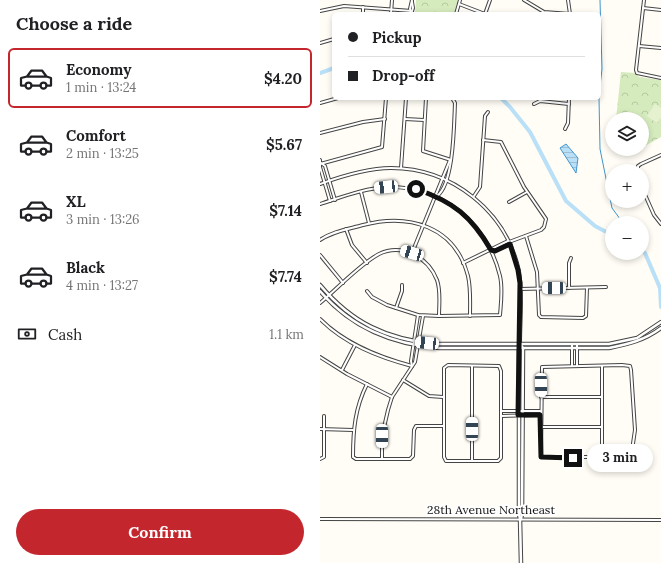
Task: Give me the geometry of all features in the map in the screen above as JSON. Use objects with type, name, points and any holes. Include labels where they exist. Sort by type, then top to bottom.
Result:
[{"type":"street","points":[[391,12],[392,0]]},
{"type":"street","points":[[457,12],[460,0]]},
{"type":"street","points":[[486,12],[490,0]]},
{"type":"street","points":[[524,0],[544,12]]},
{"type":"street","points":[[568,0],[570,12]]},
{"type":"street","points":[[644,0],[637,74],[661,78]]},
{"type":"street","points":[[320,11],[341,6],[412,11],[410,9],[412,1]]},
{"type":"street","points":[[459,4],[480,12]]},
{"type":"street","points":[[362,12],[363,7]]},
{"type":"street","points":[[643,8],[661,10]]},
{"type":"street","points":[[320,43],[332,40]]},
{"type":"street","points":[[639,46],[661,48]]},
{"type":"street","points":[[320,103],[332,100]]},
{"type":"street","points":[[320,163],[382,148],[386,100]]},
{"type":"street","points":[[401,168],[406,100]]},
{"type":"street","points":[[426,100],[422,151],[451,160]]},
{"type":"street","points":[[412,253],[437,196],[440,194],[450,172],[455,103],[453,100]]},
{"type":"street","points":[[565,129],[568,123],[569,100]]},
{"type":"street","points":[[534,104],[540,101],[569,104]]},
{"type":"street","points":[[474,196],[480,187],[485,116],[488,112]]},
{"type":"street","points":[[404,118],[424,120]]},
{"type":"street","points":[[320,133],[352,124],[385,119]]},
{"type":"street","points":[[463,263],[491,250],[495,251],[509,242],[544,227],[546,219],[527,192],[501,142],[483,140]]},
{"type":"street","points":[[641,164],[661,155]]},
{"type":"street","points":[[320,160],[320,168],[330,201]]},
{"type":"street","points":[[437,196],[436,192],[451,160]]},
{"type":"street","points":[[320,163],[325,166],[335,200]]},
{"type":"street","points":[[320,184],[364,171],[401,168],[422,171],[443,178],[474,196],[494,217],[509,242],[518,270],[520,289],[518,514],[520,519],[521,563]]},
{"type":"street","points":[[320,204],[374,189],[401,187],[416,189],[437,196],[469,218],[478,228],[491,250],[500,277],[500,315],[423,316],[396,308],[372,297],[367,291]]},
{"type":"street","points":[[361,192],[369,223]]},
{"type":"street","points":[[509,202],[527,192]]},
{"type":"street","points":[[649,204],[654,215],[661,224]]},
{"type":"street","points":[[320,240],[332,233],[346,229],[369,223],[399,219],[424,225],[434,230],[449,242],[463,263],[470,288],[470,316]]},
{"type":"street","points":[[346,229],[352,245],[367,263]]},
{"type":"street","points":[[526,236],[537,272],[539,315],[545,318],[583,318],[586,316],[587,288]]},
{"type":"street","points":[[320,303],[367,263],[380,254],[389,250],[399,250],[412,253],[426,263],[436,279],[439,293],[439,316]]},
{"type":"street","points":[[320,255],[344,284]]},
{"type":"street","points":[[569,288],[569,263],[571,258]]},
{"type":"street","points":[[320,285],[337,304],[368,326],[418,346],[523,348],[618,343],[637,338],[661,322]]},
{"type":"street","points":[[396,308],[402,291],[402,286]]},
{"type":"street","points":[[520,289],[606,287]]},
{"type":"street","points":[[320,291],[344,316],[363,328],[387,339],[413,344],[418,342],[436,344],[520,344],[572,346],[577,348],[609,348],[632,344],[661,328]]},
{"type":"street","points":[[412,366],[413,344],[418,315]]},
{"type":"street","points":[[382,458],[384,423],[392,397],[415,362],[423,316]]},
{"type":"street","points":[[320,319],[338,334],[355,345],[387,359],[412,366]]},
{"type":"street","points":[[520,344],[523,348],[522,514],[520,519]]},
{"type":"street","points":[[577,344],[577,366]]},
{"type":"street","points":[[342,370],[355,345]]},
{"type":"street","points":[[572,346],[572,366]]},
{"type":"street","points":[[320,357],[392,397]]},
{"type":"street","points":[[448,365],[472,366],[499,366],[501,371],[500,458],[498,461],[446,461],[444,457],[444,368],[448,365]]},
{"type":"street","points":[[472,366],[472,461]]},
{"type":"street","points":[[572,366],[630,366],[632,370],[635,430],[631,458],[541,457],[540,410],[542,368],[572,366]]},
{"type":"street","points":[[602,366],[602,458]]},
{"type":"street","points":[[403,380],[429,396],[443,397]]},
{"type":"street","points":[[367,384],[357,408],[353,430],[353,457],[356,459],[410,459],[413,456],[414,430],[416,426],[444,426]]},
{"type":"street","points":[[541,397],[602,396]]},
{"type":"street","points":[[501,411],[540,410]]},
{"type":"street","points":[[501,416],[540,415]]},
{"type":"street","points":[[320,459],[324,457],[324,416]]},
{"type":"street","points":[[540,427],[602,427]]},
{"type":"street","points":[[320,429],[353,430]]},
{"type":"street","name":"28th Avenue Northeast","points":[[320,519],[661,520]]},
{"type":"green space","points":[[416,0],[458,0],[455,12],[415,12]]},
{"type":"green space","points":[[621,72],[635,73],[639,77],[661,80],[661,137],[649,144],[649,112],[617,112]]},
{"type":"green space","points":[[655,104],[661,108],[661,117],[657,123],[649,117],[649,113]]},
{"type":"water","points":[[566,144],[578,158],[576,173],[560,148]]},
{"type":"waterway","points":[[600,0],[600,12]]},
{"type":"waterway","points":[[601,34],[601,78]]},
{"type":"waterway","points":[[320,73],[332,69]]},
{"type":"waterway","points":[[503,100],[530,132],[566,201],[595,226],[605,231]]},
{"type":"waterway","points":[[599,100],[600,149],[612,208],[618,216]]},
{"type":"waterway","points":[[648,260],[660,288],[661,307]]},
{"type":"route","points":[[416,189],[437,196],[469,218],[478,228],[491,250],[495,251],[510,244],[518,270],[520,283],[518,415],[540,415],[541,457],[573,458]]}]
